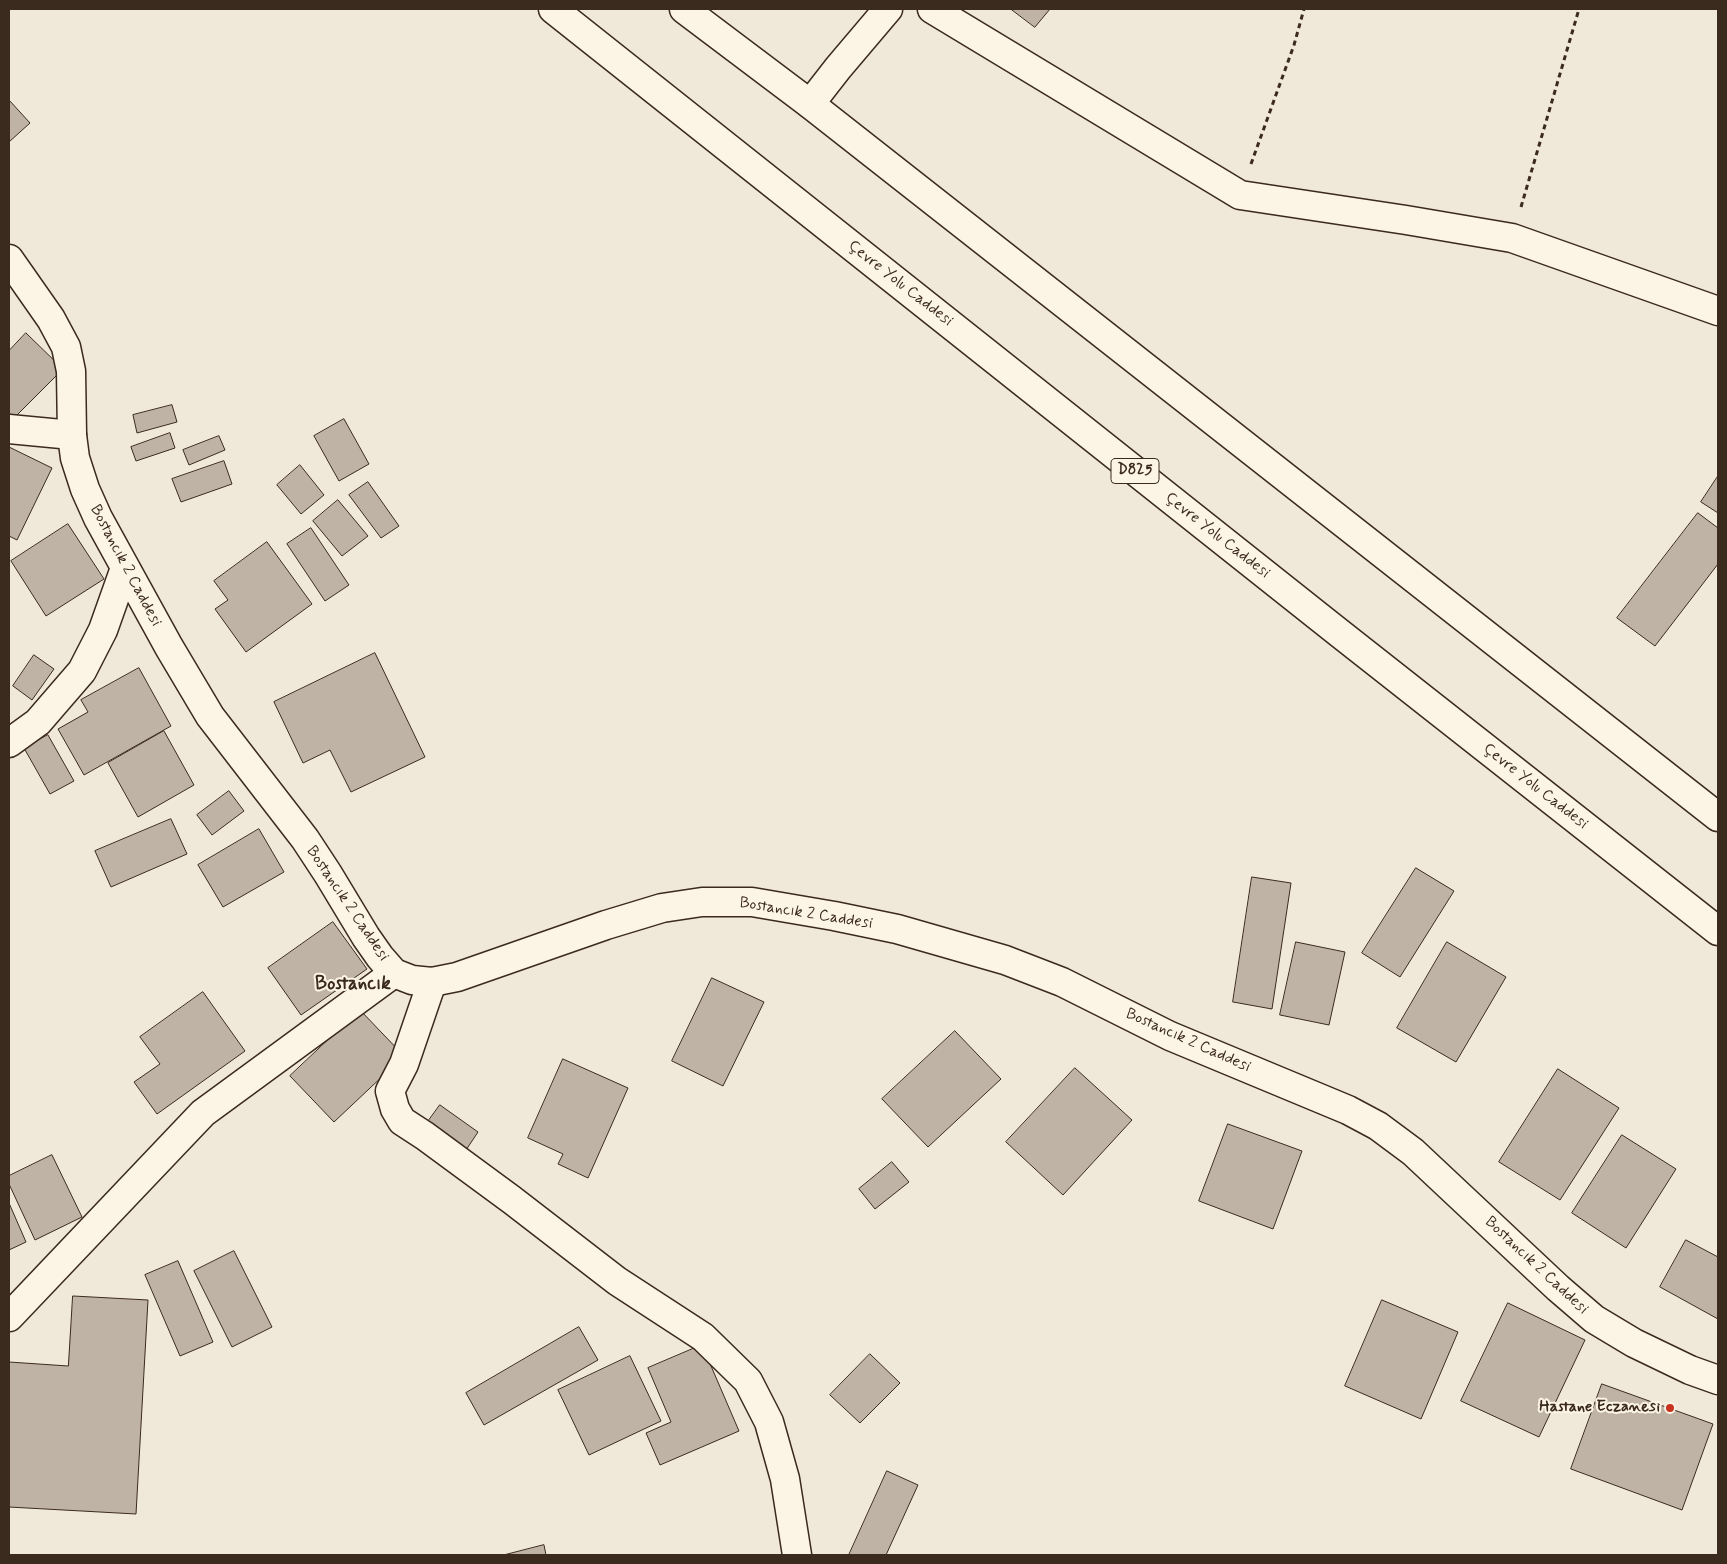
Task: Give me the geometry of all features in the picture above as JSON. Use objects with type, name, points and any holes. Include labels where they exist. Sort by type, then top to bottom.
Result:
[{"type":"main road","name":"Çevre Yolu Caddesi","points":[[553,9],[1338,632],[1718,930]]},
{"type":"main road","points":[[684,9],[810,104],[1718,817]]},
{"type":"main road","points":[[810,104],[888,9]]},
{"type":"main road","points":[[932,9],[1240,196],[1406,220],[1512,238],[1718,311]]},
{"type":"main road","name":"Bostancık 2 Caddesi","points":[[9,259],[51,319],[66,347],[71,372],[72,435],[75,458],[85,489],[124,568],[210,716],[305,839],[366,937],[394,973],[412,980],[432,982],[457,977],[543,946],[662,908],[702,902],[752,902],[834,916],[897,929],[1004,960],[1062,982],[1170,1036],[1348,1110],[1378,1126],[1413,1152],[1558,1288],[1594,1319],[1634,1343],[1690,1370],[1718,1380]]},
{"type":"main road","points":[[9,429],[72,435]]},
{"type":"main road","points":[[9,743],[38,722],[82,671],[103,630],[124,568]]},
{"type":"main road","points":[[9,1317],[203,1113],[394,973]]},
{"type":"main road","points":[[432,982],[404,1064],[390,1091],[398,1115],[402,1121],[512,1200],[617,1281],[703,1337],[748,1381],[769,1422],[785,1479],[797,1555]]},
{"type":"path","points":[[1240,196],[1294,45],[1304,9]]},
{"type":"path","points":[[1512,238],[1579,9]]},
{"type":"building","points":[[1011,9],[1050,9],[1035,27]]},
{"type":"building","points":[[9,100],[30,123],[9,142]]},
{"type":"building","points":[[26,333],[63,369],[9,423],[9,351]]},
{"type":"building","points":[[172,405],[177,422],[137,433],[133,415]]},
{"type":"building","points":[[344,419],[369,464],[339,481],[314,436]]},
{"type":"building","points":[[170,433],[175,448],[136,461],[131,447]]},
{"type":"building","points":[[219,436],[225,450],[189,465],[183,450]]},
{"type":"building","points":[[9,447],[52,468],[17,540],[9,536]]},
{"type":"building","points":[[224,461],[232,484],[181,502],[172,479]]},
{"type":"building","points":[[300,465],[324,495],[301,514],[277,485]]},
{"type":"building","points":[[1718,476],[1718,513],[1701,502]]},
{"type":"building","points":[[368,482],[399,526],[381,538],[349,495]]},
{"type":"building","points":[[338,500],[368,536],[342,556],[313,521]]},
{"type":"building","points":[[1698,513],[1718,528],[1718,564],[1655,646],[1617,618]]},
{"type":"building","points":[[68,524],[104,579],[46,616],[11,561]]},
{"type":"building","points":[[311,528],[349,585],[325,601],[287,544]]},
{"type":"building","points":[[267,542],[312,604],[246,652],[215,609],[228,600],[214,581]]},
{"type":"building","points":[[375,653],[425,757],[351,792],[330,750],[303,763],[274,702]]},
{"type":"building","points":[[34,655],[54,669],[32,700],[13,686]]},
{"type":"building","points":[[139,668],[171,726],[84,775],[58,729],[88,712],[81,700]]},
{"type":"building","points":[[164,731],[194,785],[138,817],[108,763]]},
{"type":"building","points":[[48,735],[74,781],[50,794],[24,748]]},
{"type":"building","points":[[229,791],[244,811],[212,835],[197,815]]},
{"type":"building","points":[[171,819],[187,854],[111,887],[95,851]]},
{"type":"building","points":[[259,829],[284,872],[223,907],[198,865]]},
{"type":"building","points":[[1416,868],[1454,891],[1400,977],[1362,953]]},
{"type":"building","points":[[1252,877],[1291,883],[1272,1009],[1233,1002]]},
{"type":"building","points":[[333,922],[367,969],[301,1015],[268,968]]},
{"type":"building","points":[[1296,942],[1345,952],[1329,1025],[1280,1015]]},
{"type":"building","points":[[1447,942],[1506,977],[1456,1062],[1397,1028]]},
{"type":"building","points":[[712,978],[764,1002],[723,1086],[672,1061]]},
{"type":"building","points":[[203,992],[245,1051],[157,1114],[134,1082],[160,1064],[140,1037]]},
{"type":"building","points":[[360,1010],[404,1056],[334,1122],[290,1076]]},
{"type":"building","points":[[955,1031],[1001,1079],[928,1147],[882,1099]]},
{"type":"building","points":[[563,1059],[628,1088],[588,1178],[558,1164],[563,1154],[528,1138]]},
{"type":"building","points":[[1075,1068],[1132,1120],[1063,1195],[1006,1142]]},
{"type":"building","points":[[1558,1069],[1619,1108],[1560,1200],[1499,1162]]},
{"type":"building","points":[[440,1105],[478,1132],[466,1150],[427,1123]]},
{"type":"building","points":[[1228,1124],[1302,1151],[1273,1229],[1199,1201]]},
{"type":"building","points":[[1622,1135],[1676,1169],[1626,1248],[1572,1213]]},
{"type":"building","points":[[52,1155],[82,1217],[35,1240],[9,1184],[9,1176]]},
{"type":"building","points":[[892,1162],[909,1182],[875,1209],[859,1189]]},
{"type":"building","points":[[9,1203],[26,1242],[9,1250]]},
{"type":"building","points":[[1686,1240],[1718,1257],[1718,1319],[1660,1287]]},
{"type":"building","points":[[234,1251],[272,1327],[232,1347],[194,1271]]},
{"type":"building","points":[[178,1261],[213,1342],[180,1356],[145,1275]]},
{"type":"building","points":[[73,1296],[148,1300],[136,1514],[9,1507],[9,1362],[68,1366]]},
{"type":"building","points":[[1382,1300],[1458,1332],[1421,1419],[1345,1386]]},
{"type":"building","points":[[1508,1303],[1585,1340],[1539,1437],[1461,1401]]},
{"type":"building","points":[[579,1327],[598,1360],[484,1425],[466,1393]]},
{"type":"building","points":[[702,1345],[739,1431],[660,1465],[646,1433],[671,1422],[648,1368]]},
{"type":"building","points":[[870,1354],[900,1383],[860,1423],[830,1395]]},
{"type":"building","points":[[630,1356],[661,1421],[589,1455],[558,1390]]},
{"type":"building","points":[[1602,1384],[1713,1424],[1682,1510],[1571,1469]]},
{"type":"building","points":[[887,1471],[918,1485],[886,1555],[849,1555]]},
{"type":"building","points":[[544,1545],[546,1555],[504,1555]]},
{"type":"place","name":"Hastane Eczanesi","points":[[1670,1408]]},
{"type":"district","name":"Bostancık","points":[[353,985]]}]
